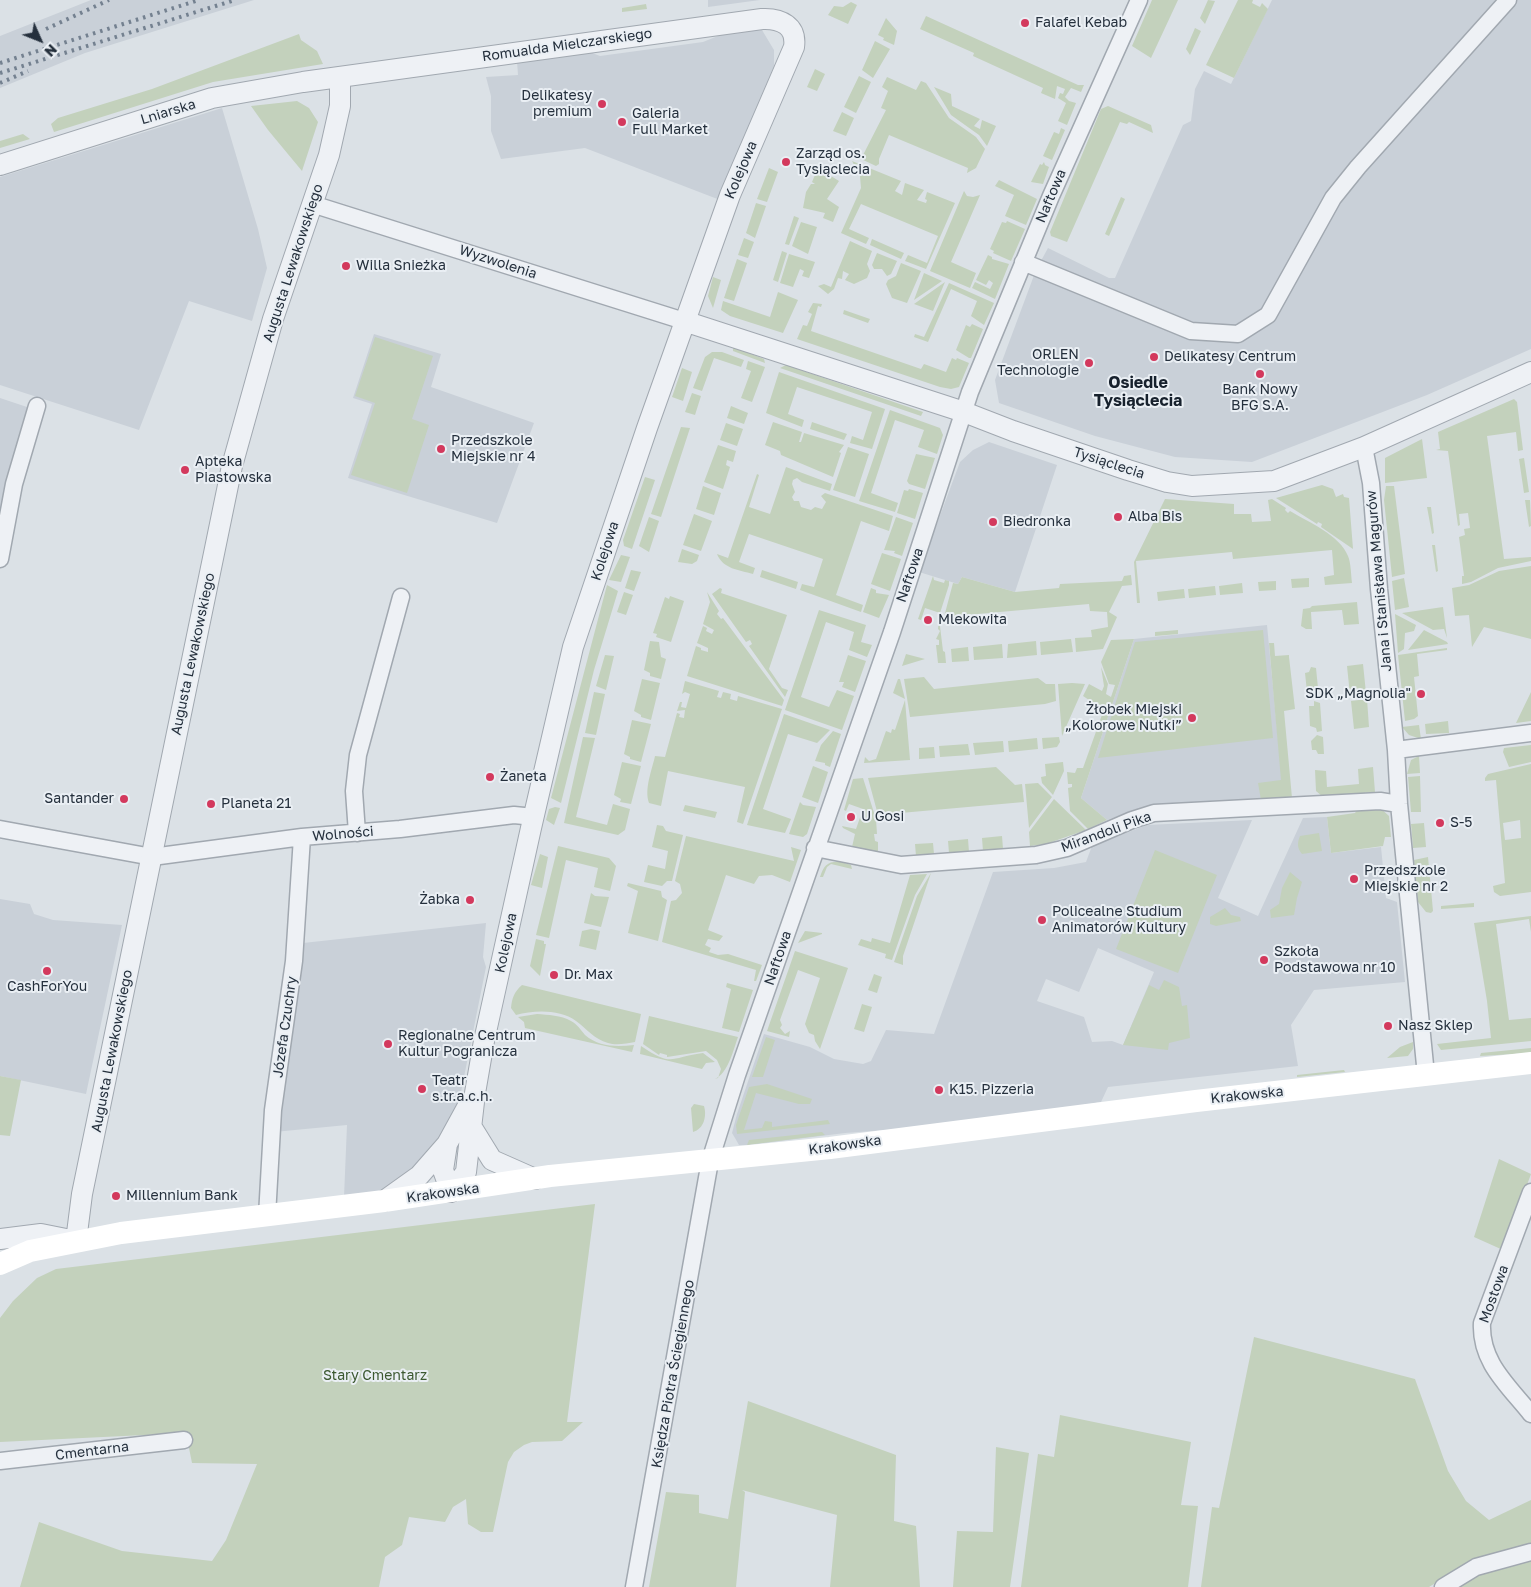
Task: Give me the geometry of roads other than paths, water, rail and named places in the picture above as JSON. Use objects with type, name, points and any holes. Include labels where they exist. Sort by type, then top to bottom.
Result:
[{"type":"main road","name":"Krakowska","points":[[0,1264],[30,1251],[76,1240],[159,1228],[384,1201],[535,1179],[710,1161],[1531,1063]]},
{"type":"street","name":"Naftowa","points":[[710,1161],[815,848],[892,632],[964,412],[1023,262],[1096,92],[1139,0]]},
{"type":"street","points":[[1023,262],[1191,331],[1238,334],[1268,316],[1333,198],[1358,167],[1508,0]]},
{"type":"street","name":"Romualda Mielczarskiego","points":[[340,77],[752,20],[772,18],[781,21],[791,29]]},
{"type":"street","name":"Kolejowa","points":[[451,1192],[466,1172],[474,1093],[534,817],[574,647],[684,321],[730,195],[794,46],[795,37],[791,29]]},
{"type":"street","name":"Lniarska","points":[[0,165],[212,98],[340,77]]},
{"type":"street","name":"Augusta Lewakowskiego","points":[[76,1240],[82,1194],[232,466],[273,319],[329,155],[340,106],[340,77]]},
{"type":"street","name":"Wyzwolenia","points":[[312,204],[684,321]]},
{"type":"street","name":"Tysiąclecia","points":[[684,321],[964,412],[1013,431],[1111,464],[1167,482],[1192,486],[1274,481],[1364,447],[1531,372]]},
{"type":"street","points":[[0,559],[14,484],[38,406]]},
{"type":"street","name":"Jana i Stanisława Magurów","points":[[1364,447],[1370,483],[1396,750],[1398,804],[1426,1075]]},
{"type":"street","points":[[357,833],[354,791],[358,755],[401,597]]},
{"type":"street","points":[[1396,750],[1531,733]]},
{"type":"street","name":"Mirandoli Pika","points":[[815,848],[901,865],[1036,855],[1067,848],[1132,820],[1154,813],[1380,801],[1398,804]]},
{"type":"street","name":"Wolności","points":[[0,829],[152,857],[302,837],[357,833],[514,815],[534,817]]},
{"type":"street","name":"Józefa Czuchry","points":[[267,1216],[273,1110],[294,961],[302,837]]},
{"type":"street","name":"Kolejowa","points":[[384,1201],[418,1176],[447,1144],[474,1093]]},
{"type":"street","points":[[471,1126],[492,1160],[535,1179]]},
{"type":"street","name":"Kolejowa","points":[[447,1144],[443,1170],[451,1192]]},
{"type":"street","name":"Księdza Piotra Ściegiennego","points":[[634,1587],[710,1161]]},
{"type":"street","name":"Mostowa","points":[[1531,1192],[1482,1323],[1481,1339],[1490,1363],[1531,1414]]},
{"type":"street","points":[[0,1239],[41,1234],[76,1240]]},
{"type":"street","name":"Cmentarna","points":[[0,1461],[184,1440]]},
{"type":"street","points":[[1443,1587],[1476,1567],[1531,1552]]},
{"type":"railway","points":[[46,29],[109,0]]},
{"type":"railway","points":[[0,63],[199,0]]},
{"type":"railway","points":[[0,73],[235,0]]},
{"type":"railway","points":[[0,83],[28,71]]},
{"type":"place","name":"Falafel Kebab","points":[[1025,23]]},
{"type":"place","name":"Delikatesy premium","points":[[602,104]]},
{"type":"place","name":"Galeria Full Market","points":[[622,122]]},
{"type":"place","name":"Zarząd os. Tysiąclecia","points":[[786,162]]},
{"type":"place","name":"Willa Snieżka","points":[[346,266]]},
{"type":"place","name":"Delikatesy Centrum","points":[[1154,357]]},
{"type":"place","name":"ORLEN Technologie","points":[[1089,363]]},
{"type":"place","name":"Bank Nowy BFG S.A.","points":[[1260,374]]},
{"type":"place","name":"Przedszkole Miejskie nr 4","points":[[441,449]]},
{"type":"place","name":"Apteka Piastowska","points":[[185,470]]},
{"type":"place","name":"Alba Bis","points":[[1118,517]]},
{"type":"place","name":"Biedronka","points":[[993,522]]},
{"type":"place","name":"Mlekowita","points":[[928,620]]},
{"type":"place","name":"SDK „Magnolia\"","points":[[1421,694]]},
{"type":"place","name":"Żłobek Miejski „Kolorowe Nutki”","points":[[1192,718]]},
{"type":"place","name":"Żaneta","points":[[490,777]]},
{"type":"place","name":"Santander","points":[[124,799]]},
{"type":"place","name":"Planeta 21","points":[[211,804]]},
{"type":"place","name":"U Gosi","points":[[851,817]]},
{"type":"place","name":"S-5","points":[[1440,823]]},
{"type":"place","name":"Przedszkole Miejskie nr 2","points":[[1354,879]]},
{"type":"place","name":"Żabka","points":[[470,900]]},
{"type":"place","name":"Policealne Studium Animatorów Kultury","points":[[1042,920]]},
{"type":"place","name":"Szkoła Podstawowa nr 10","points":[[1264,960]]},
{"type":"place","name":"CashForYou","points":[[47,971]]},
{"type":"place","name":"Dr. Max","points":[[554,975]]},
{"type":"place","name":"Nasz Sklep","points":[[1388,1026]]},
{"type":"place","name":"Regionalne Centrum Kultur Pogranicza","points":[[388,1044]]},
{"type":"place","name":"Teatr s.tr.a.c.h.","points":[[422,1089]]},
{"type":"place","name":"K15. Pizzeria","points":[[939,1090]]},
{"type":"place","name":"Millennium Bank","points":[[116,1196]]},
{"type":"district","name":"Osiedle Tysiąclecia","points":[[1138,392]]},
{"type":"park label","name":"Stary Cmentarz","points":[[375,1376]]}]
